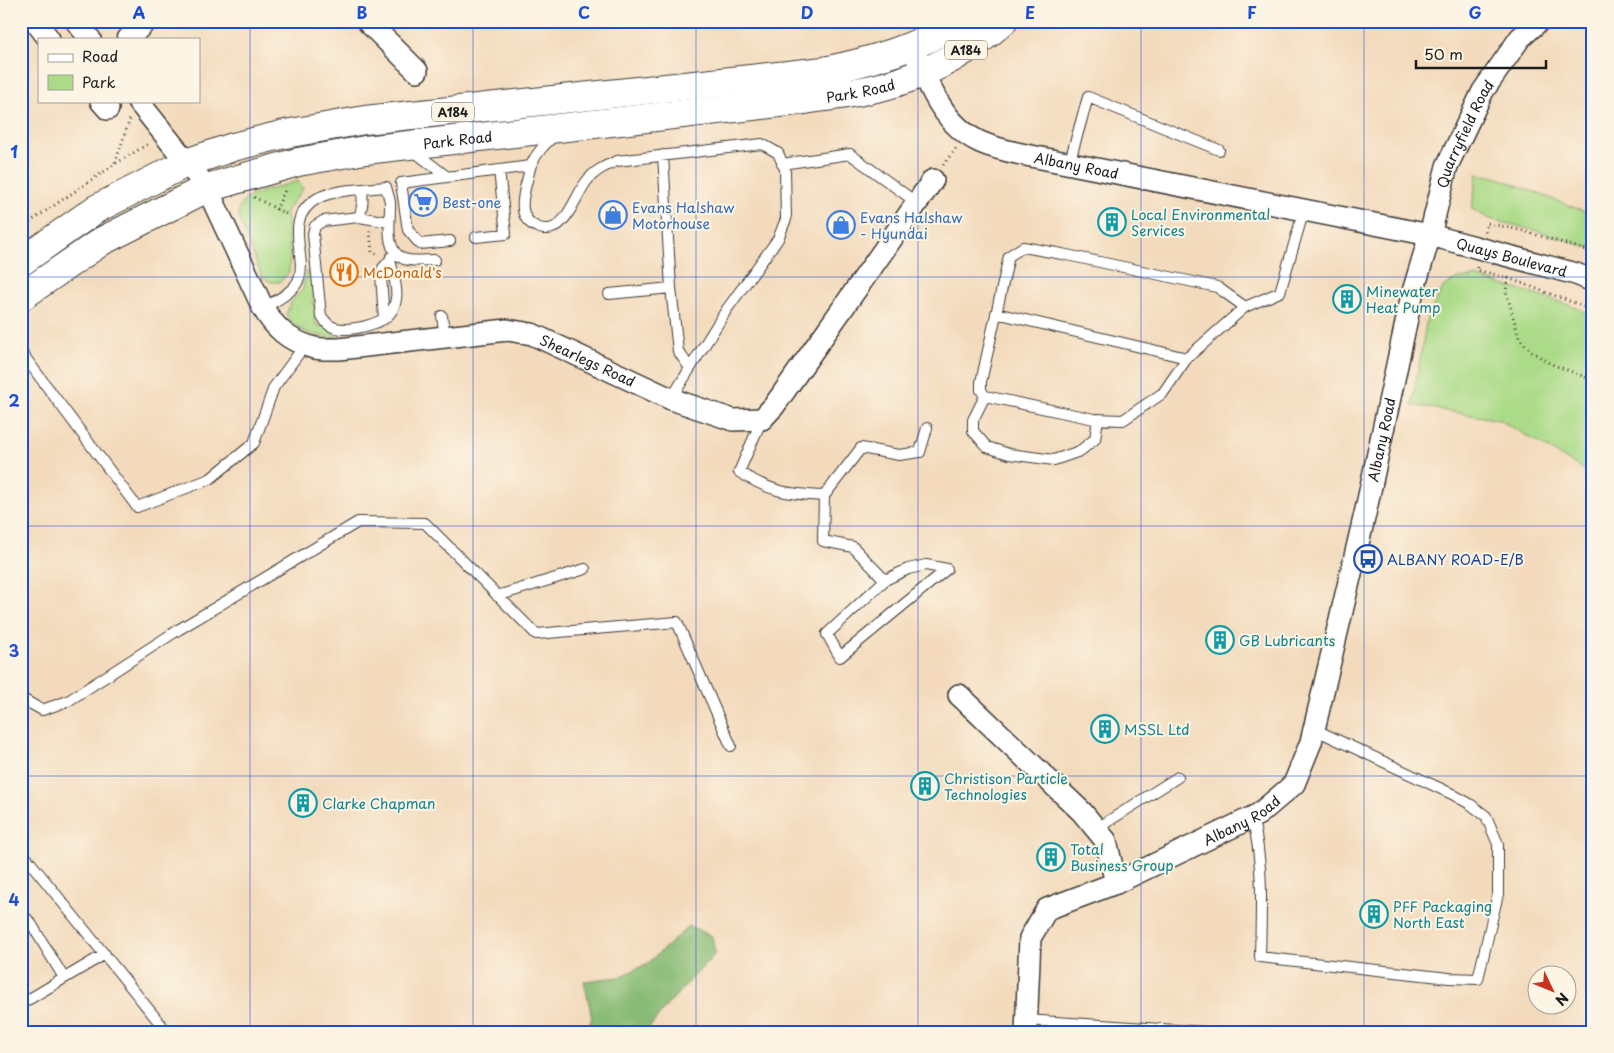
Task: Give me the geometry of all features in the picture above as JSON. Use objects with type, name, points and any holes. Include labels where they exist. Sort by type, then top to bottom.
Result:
[{"type":"highway","name":"A184","points":[[912,46],[960,21]]},
{"type":"highway","name":"A184","points":[[924,72],[978,42],[1003,21]]},
{"type":"highway","name":"Park Road","points":[[31,255],[96,209],[186,163],[233,147],[285,134],[365,120],[824,71],[878,58],[912,46]]},
{"type":"highway","name":"Park Road","points":[[21,297],[102,241],[207,188],[298,162],[404,145],[797,101],[884,85],[924,72]]},
{"type":"highway","points":[[31,255],[56,272]]},
{"type":"street","points":[[35,21],[49,38]]},
{"type":"street","points":[[76,21],[89,38]]},
{"type":"street","points":[[129,38],[146,21]]},
{"type":"street","points":[[367,21],[417,71]]},
{"type":"street","name":"Quarryfield Road","points":[[1430,235],[1447,166],[1483,91],[1520,38],[1539,21]]},
{"type":"street","name":"Albany Road","points":[[912,46],[938,103],[966,134],[978,142],[992,147],[1069,164],[1430,235],[1412,295],[1366,514],[1311,742],[1294,784],[1259,814],[1116,883],[1047,909],[1030,938],[1026,1026]]},
{"type":"street","name":"Shearlegs Road","points":[[135,108],[164,135],[207,188],[263,308],[272,324],[288,338],[313,348],[339,349],[507,330],[532,334],[671,399],[733,420],[762,419]]},
{"type":"street","points":[[762,419],[774,406],[933,180]]},
{"type":"street","name":"Quays Boulevard","points":[[1430,235],[1576,274],[1593,281]]},
{"type":"street","points":[[960,695],[1082,812],[1106,841],[1116,883]]},
{"type":"lane","points":[[1069,164],[1088,97],[1219,150]]},
{"type":"lane","points":[[563,128],[542,147],[530,166],[522,199],[522,210],[526,218],[532,225],[539,228],[552,228],[559,224],[586,182],[600,169],[618,161],[762,144],[778,153],[784,169],[786,219],[778,239],[727,309],[671,399]]},
{"type":"lane","points":[[404,145],[446,176]]},
{"type":"lane","points":[[782,164],[850,154],[917,203]]},
{"type":"lane","points":[[663,155],[671,288],[678,351],[690,368]]},
{"type":"lane","points":[[450,241],[420,244],[408,230],[402,183],[530,166]]},
{"type":"lane","points":[[476,237],[506,234],[499,170]]},
{"type":"lane","points":[[263,308],[294,288],[300,273],[297,231],[299,220],[305,210],[318,198],[332,193],[386,186],[390,201],[389,222],[393,249],[405,259],[435,260]]},
{"type":"lane","points":[[359,216],[362,210],[362,190]]},
{"type":"lane","points":[[1245,307],[1217,287],[1022,247],[1008,256],[981,382],[981,390],[985,396],[1098,419],[1123,420],[1163,392],[1187,358],[1245,307],[1280,292],[1304,210]]},
{"type":"lane","points":[[389,222],[359,216],[323,221],[316,226],[312,234],[321,316],[328,325],[339,329],[370,326],[384,319],[381,275],[383,268],[390,260],[393,249]]},
{"type":"lane","points":[[609,294],[671,288]]},
{"type":"lane","points":[[996,313],[1187,358]]},
{"type":"lane","points":[[442,316],[445,337]]},
{"type":"lane","points":[[21,352],[136,507],[210,479],[254,443],[274,387],[305,344]]},
{"type":"lane","points":[[985,396],[972,420],[973,431],[987,447],[1009,454],[1054,460],[1080,451],[1095,439],[1098,419]]},
{"type":"lane","points":[[762,419],[739,472],[770,488],[787,494],[824,496]]},
{"type":"lane","points":[[885,580],[853,547],[823,541],[824,496],[861,448],[898,456],[920,452],[927,428]]},
{"type":"lane","points":[[21,698],[42,710],[68,701],[178,630],[358,522],[424,522],[536,634],[677,622],[731,746]]},
{"type":"lane","points":[[926,565],[947,569],[840,657],[826,634],[885,580],[908,569],[926,565]]},
{"type":"lane","points":[[497,596],[585,569]]},
{"type":"lane","points":[[1252,817],[1258,839],[1261,864],[1260,957],[1449,978],[1478,979],[1498,894],[1498,844],[1486,816],[1452,794],[1314,729]]},
{"type":"lane","points":[[1096,829],[1178,777]]},
{"type":"lane","points":[[21,851],[167,1032]]},
{"type":"lane","points":[[21,912],[32,925],[64,978]]},
{"type":"lane","points":[[21,1004],[105,954]]},
{"type":"lane","points":[[1026,1026],[1206,1032]]},
{"type":"path","points":[[115,164],[135,108]]},
{"type":"path","points":[[933,180],[966,134]]},
{"type":"path","points":[[21,228],[115,164],[164,135]]},
{"type":"path","points":[[1508,278],[1506,290],[1519,338],[1530,350],[1549,363],[1593,380]]},
{"type":"green space","points":[[1477,174],[1496,177],[1593,215],[1593,249],[1545,233],[1490,219],[1472,209]]},
{"type":"green space","points":[[298,181],[303,189],[286,211],[290,257],[289,272],[280,282],[270,282],[262,277],[238,216],[240,207],[245,200],[252,196]]},
{"type":"green space","points":[[306,272],[311,272],[316,325],[332,330],[337,338],[308,333],[296,326],[286,314],[292,301],[303,289]]},
{"type":"green space","points":[[1476,277],[1567,304],[1593,315],[1593,475],[1500,420],[1412,405],[1427,318],[1444,286],[1458,279]]},
{"type":"green space","points":[[689,926],[712,936],[715,954],[668,1004],[646,1032],[585,1032],[592,1018],[584,981],[620,977],[648,963]]},
{"type":"place","name":"Best-one","points":[[423,202]]},
{"type":"place","name":"Evans Halshaw Motorhouse","points":[[613,215]]},
{"type":"place","name":"Local Environmental Services","points":[[1112,222]]},
{"type":"place","name":"Evans Halshaw - Hyundai","points":[[841,225]]},
{"type":"place","name":"McDonald's","points":[[344,272]]},
{"type":"place","name":"Minewater Heat Pump","points":[[1347,299]]},
{"type":"place","name":"ALBANY ROAD-E/B","points":[[1368,559]]},
{"type":"place","name":"GB Lubricants","points":[[1220,640]]},
{"type":"place","name":"MSSL Ltd","points":[[1105,729]]},
{"type":"place","name":"Christison Particle Technologies","points":[[925,786]]},
{"type":"place","name":"Clarke Chapman","points":[[303,803]]},
{"type":"place","name":"Total Business Group","points":[[1051,857]]},
{"type":"place","name":"PFF Packaging North East","points":[[1374,914]]}]
